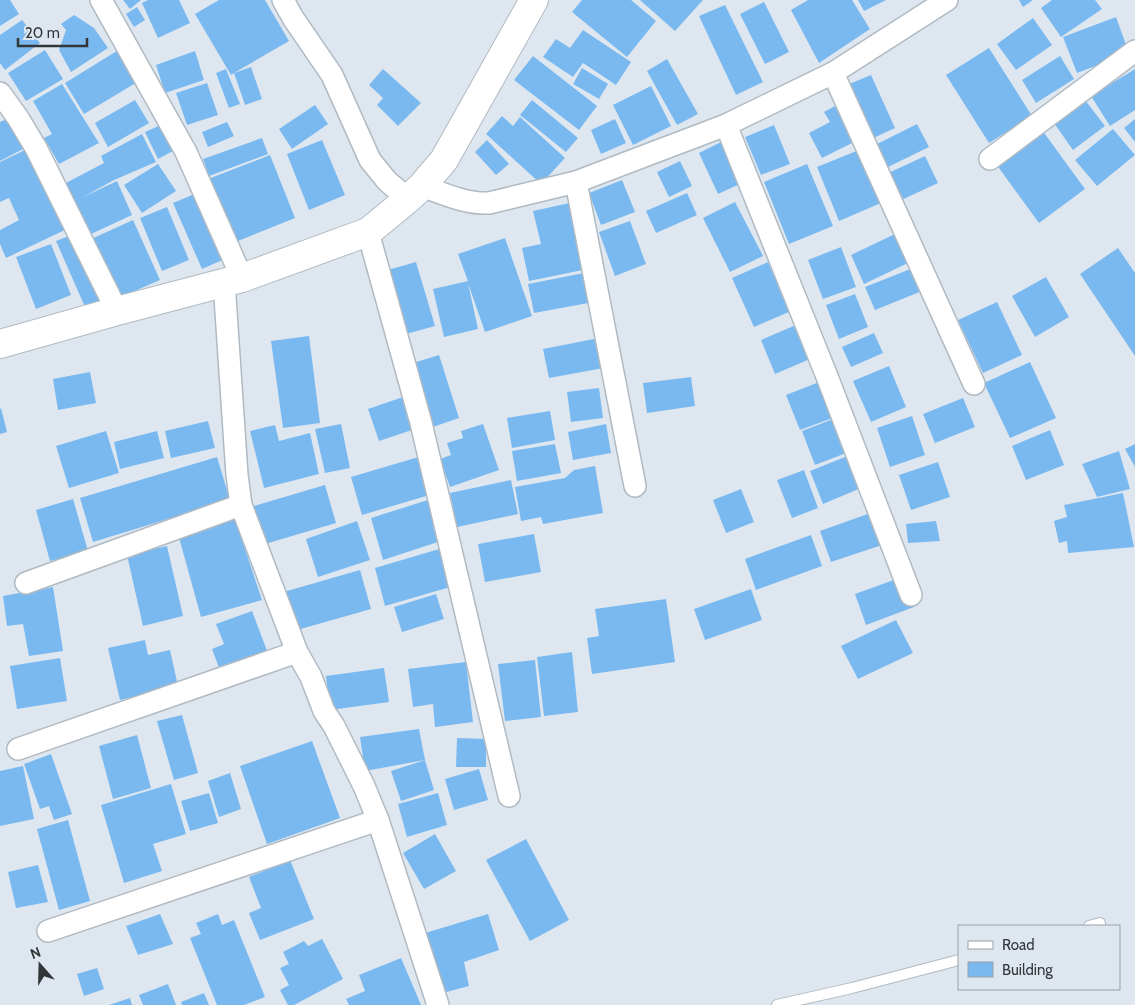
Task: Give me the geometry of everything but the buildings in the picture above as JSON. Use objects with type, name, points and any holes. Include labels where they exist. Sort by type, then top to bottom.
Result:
[{"type":"main road","points":[[0,344],[233,280],[368,232],[415,193],[444,160],[534,0]]},
{"type":"street","points":[[100,0],[186,152],[233,280],[237,475],[241,505],[296,652],[311,677],[324,711],[334,726],[364,786],[378,820],[438,1005]]},
{"type":"street","points":[[282,0],[332,75],[370,160],[387,181],[415,193],[479,204],[576,182],[726,125],[833,73],[946,0]]},
{"type":"street","points":[[990,159],[1135,51]]},
{"type":"street","points":[[833,73],[974,384]]},
{"type":"street","points":[[0,93],[36,148],[117,311]]},
{"type":"street","points":[[726,125],[828,379],[911,595]]},
{"type":"street","points":[[576,182],[636,486]]},
{"type":"street","points":[[368,232],[419,414],[510,796]]},
{"type":"street","points":[[26,582],[241,505]]},
{"type":"street","points":[[18,748],[296,652]]},
{"type":"street","points":[[48,931],[378,820]]},
{"type":"lane","points":[[1093,925],[1100,923]]},
{"type":"lane","points":[[777,1005],[958,960]]}]
